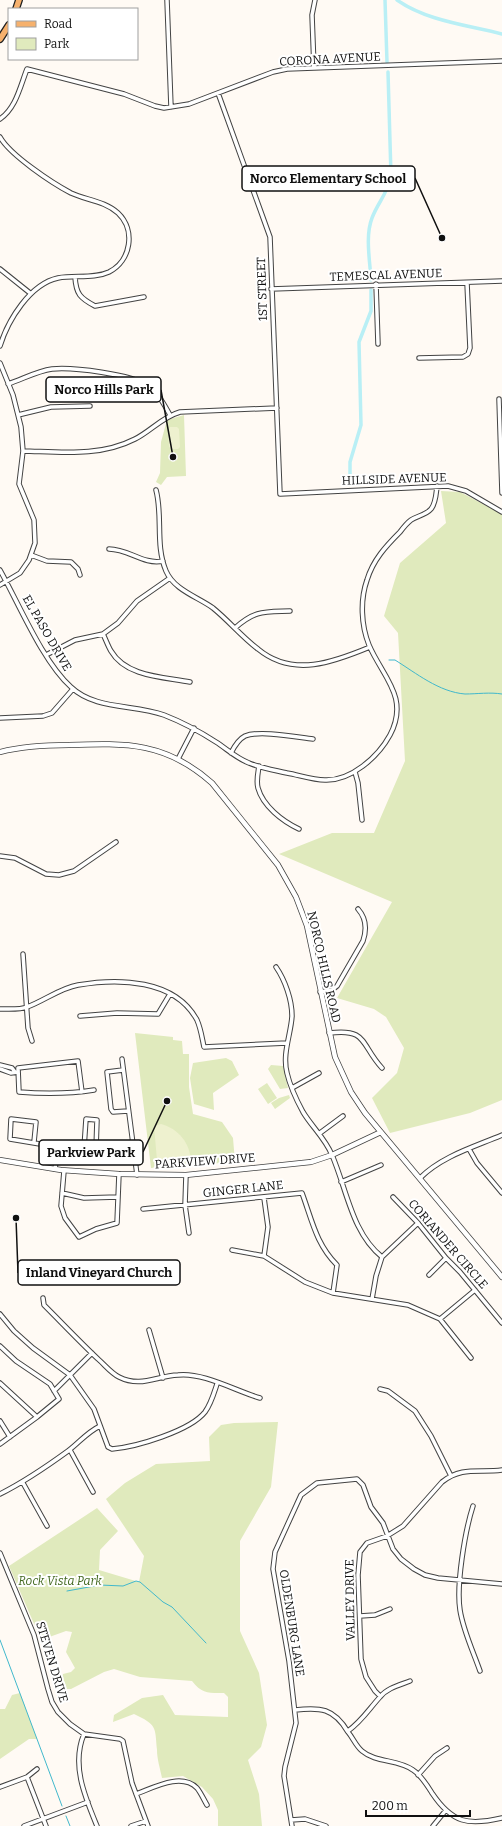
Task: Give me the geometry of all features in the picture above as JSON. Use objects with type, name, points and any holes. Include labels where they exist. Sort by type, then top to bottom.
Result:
[{"type":"main road","points":[[0,39],[8,27]]},
{"type":"street","points":[[167,0],[171,107]]},
{"type":"street","points":[[314,68],[312,15],[316,0]]},
{"type":"street","name":"CORONA AVENUE","points":[[0,119],[7,114],[14,105],[27,69],[124,94],[155,106],[171,107],[189,104],[280,70],[502,61]]},
{"type":"street","name":"1ST STREET","points":[[218,93],[270,237],[280,494]]},
{"type":"street","points":[[0,137],[13,153],[71,193],[108,206],[118,213],[124,221],[129,233],[127,252],[121,262],[114,269],[104,274],[58,278],[43,284],[30,293],[4,333],[0,346]]},
{"type":"street","points":[[0,269],[30,293]]},
{"type":"street","points":[[75,277],[76,289],[84,300],[95,306],[144,297]]},
{"type":"street","name":"TEMESCAL AVENUE","points":[[271,289],[376,284],[502,281]]},
{"type":"street","points":[[419,358],[463,357],[468,354],[470,348],[467,282]]},
{"type":"street","points":[[376,284],[378,344]]},
{"type":"street","points":[[0,363],[18,415],[23,450],[19,484],[34,520],[35,543],[31,555],[20,573],[0,585]]},
{"type":"street","points":[[8,384],[39,372],[61,369],[81,370],[129,378],[141,382],[152,389],[160,398],[170,415]]},
{"type":"street","points":[[499,399],[502,493]]},
{"type":"street","points":[[18,415],[51,407],[90,406]]},
{"type":"street","points":[[23,450],[80,452],[109,449],[136,438],[170,415],[184,412],[277,408]]},
{"type":"street","name":"HILLSIDE AVENUE","points":[[280,494],[437,486],[457,487],[502,512]]},
{"type":"street","name":"EL PASO DRIVE","points":[[0,570],[46,655],[63,680],[73,689],[102,703],[140,708],[158,713],[194,728],[231,753],[250,763],[323,780],[337,779],[354,772],[383,746],[390,735],[396,711],[396,698],[366,636],[362,613],[364,591],[376,560],[388,544],[411,520],[431,509],[435,501],[437,486]]},
{"type":"street","points":[[156,490],[158,498],[159,530],[163,561],[170,578],[177,585],[212,607],[260,651],[271,658],[291,664],[311,666],[326,664],[370,647]]},
{"type":"street","points":[[109,549],[120,550],[151,562],[163,561]]},
{"type":"street","points":[[31,555],[47,561],[71,562],[78,569],[80,575]]},
{"type":"street","points":[[46,655],[76,640],[104,634],[118,623],[137,601],[170,578]]},
{"type":"street","points":[[235,628],[251,615],[259,612],[290,611]]},
{"type":"street","points":[[104,634],[111,652],[127,667],[140,673],[190,682]]},
{"type":"street","points":[[0,718],[43,716],[52,713],[73,689]]},
{"type":"street","points":[[178,759],[194,728]]},
{"type":"street","points":[[231,753],[241,739],[248,736],[281,735],[313,739]]},
{"type":"street","name":"NORCO HILLS ROAD","points":[[0,752],[31,746],[113,743],[146,747],[178,759],[200,772],[212,783],[286,877],[296,897],[307,926],[335,1057],[350,1092],[381,1132],[502,1277]]},
{"type":"street","points":[[259,766],[257,781],[261,797],[286,823],[299,829]]},
{"type":"street","points":[[354,772],[358,782],[362,820]]},
{"type":"street","points":[[0,856],[15,858],[46,874],[59,875],[74,871],[116,842]]},
{"type":"street","points":[[320,992],[332,990],[337,986],[363,941],[366,932],[365,922],[358,909]]},
{"type":"street","points":[[23,954],[28,1028],[32,1042]]},
{"type":"street","points":[[276,967],[283,980],[292,1015],[287,1043],[286,1072],[304,1113],[320,1133],[332,1155],[361,1232],[373,1250],[382,1258]]},
{"type":"street","points":[[0,1009],[26,1008],[77,985],[109,983],[138,984],[153,986],[170,994],[183,1004],[196,1019],[200,1028],[204,1047],[287,1043]]},
{"type":"street","points":[[80,1016],[117,1013],[158,1014],[170,994]]},
{"type":"street","points":[[329,1033],[347,1031],[358,1035],[373,1059],[382,1068]]},
{"type":"street","points":[[122,1059],[137,1175]]},
{"type":"street","points":[[0,1069],[8,1072],[16,1072],[18,1068],[78,1061],[82,1092]]},
{"type":"street","points":[[0,1065],[9,1067],[16,1072],[19,1092],[51,1094],[94,1090]]},
{"type":"street","points":[[8,1072],[9,1067]]},
{"type":"street","points":[[123,1070],[107,1072],[111,1109],[113,1112],[128,1111]]},
{"type":"street","points":[[292,1088],[319,1073]]},
{"type":"street","points":[[320,1133],[343,1116]]},
{"type":"street","points":[[34,1142],[36,1122],[11,1119],[10,1139],[58,1147],[133,1149]]},
{"type":"street","points":[[84,1148],[86,1119],[97,1120],[96,1149]]},
{"type":"street","name":"PARKVIEW DRIVE","points":[[0,1160],[64,1171],[137,1175],[186,1175],[311,1162],[332,1155],[381,1132]]},
{"type":"street","points":[[420,1178],[435,1164],[502,1135]]},
{"type":"street","points":[[55,1170],[58,1147]]},
{"type":"street","points":[[469,1149],[477,1163],[502,1193]]},
{"type":"street","points":[[341,1182],[381,1165]]},
{"type":"street","points":[[64,1171],[61,1206],[63,1214],[77,1236],[82,1237],[96,1229],[117,1223],[119,1174]]},
{"type":"street","points":[[186,1175],[185,1205],[188,1233]]},
{"type":"street","points":[[62,1193],[84,1198],[118,1197]]},
{"type":"street","name":"GINGER LANE","points":[[143,1209],[302,1193],[318,1240],[325,1252],[337,1266],[333,1293]]},
{"type":"street","name":"CORIANDER CIRCLE","points":[[393,1197],[418,1223],[502,1323]]},
{"type":"street","points":[[264,1198],[268,1226],[264,1256]]},
{"type":"street","points":[[372,1298],[376,1276],[382,1258],[418,1223]]},
{"type":"street","points":[[232,1250],[264,1256],[305,1282],[333,1293],[372,1298],[408,1305],[440,1319],[471,1358]]},
{"type":"street","points":[[429,1275],[446,1258]]},
{"type":"street","points":[[440,1319],[475,1290]]},
{"type":"street","points":[[43,1298],[44,1305],[92,1353],[114,1373],[124,1379],[140,1382],[178,1374],[186,1374],[260,1398]]},
{"type":"street","points":[[0,1314],[14,1331],[32,1348],[70,1375],[94,1409],[108,1447],[112,1449],[134,1445],[182,1429],[197,1420],[206,1411],[218,1384]]},
{"type":"street","points":[[149,1330],[163,1378]]},
{"type":"street","points":[[0,1346],[16,1361],[50,1384],[59,1399],[0,1444]]},
{"type":"street","points":[[54,1391],[92,1353]]},
{"type":"street","points":[[0,1383],[37,1417]]},
{"type":"street","points":[[380,1389],[388,1391],[415,1411],[431,1436],[451,1476]]},
{"type":"street","points":[[0,1421],[10,1437]]},
{"type":"street","points":[[0,1494],[23,1483],[70,1450],[88,1432],[100,1426]]},
{"type":"street","points":[[70,1450],[94,1492]]},
{"type":"street","name":"VALLEY DRIVE","points":[[380,1696],[371,1685],[363,1670],[361,1659],[358,1570],[360,1552],[367,1543],[387,1536],[403,1526],[442,1482],[451,1476],[467,1471],[502,1470]]},
{"type":"street","name":"OLDENBURG LANE","points":[[292,1826],[284,1767],[296,1723],[289,1661],[273,1569],[275,1552],[301,1495],[317,1483],[357,1479],[362,1485],[371,1507],[383,1522],[393,1549],[401,1558],[425,1575],[460,1581],[502,1584]]},
{"type":"street","points":[[23,1483],[47,1526]]},
{"type":"street","points":[[473,1506],[466,1526],[460,1581],[460,1610],[480,1671]]},
{"type":"street","name":"STEVEN DRIVE","points":[[0,1553],[34,1635],[52,1702],[58,1712],[70,1724],[84,1734],[120,1739],[124,1743],[128,1772],[136,1794]]},
{"type":"street","points":[[360,1616],[375,1614],[390,1609]]},
{"type":"street","points":[[348,1731],[360,1722],[380,1696],[396,1686],[410,1681]]},
{"type":"street","points":[[294,1710],[319,1708],[334,1713],[362,1751],[371,1757],[404,1765],[414,1770],[446,1810],[458,1818],[478,1824],[502,1818]]},
{"type":"street","points":[[84,1734],[80,1745],[78,1760],[80,1777],[97,1826]]},
{"type":"street","points":[[418,1775],[435,1756],[447,1748]]},
{"type":"street","points":[[0,1786],[28,1776],[37,1769]]},
{"type":"street","points":[[28,1776],[46,1826]]},
{"type":"street","points":[[148,1826],[136,1794],[173,1781],[181,1780],[197,1788],[207,1805]]},
{"type":"street","points":[[24,1826],[88,1802]]},
{"type":"street","points":[[433,1826],[446,1810]]},
{"type":"street","points":[[290,1820],[304,1819],[326,1826]]},
{"type":"street","points":[[131,1826],[146,1821]]},
{"type":"green space","points":[[184,415],[186,476],[167,477],[161,485],[156,482],[160,473],[161,442],[167,420]]},
{"type":"green space","points":[[170,427],[177,427],[179,429],[180,447],[178,449],[172,449],[169,447],[168,430]]},
{"type":"green space","points":[[441,491],[460,492],[502,514],[502,1100],[470,1113],[390,1133],[372,1098],[397,1073],[404,1048],[386,1017],[374,1009],[337,998],[392,902],[279,854],[332,833],[374,833],[405,761],[398,633],[384,616],[400,563],[446,523]]},
{"type":"green space","points":[[135,1033],[173,1037],[173,1040],[182,1041],[183,1054],[189,1054],[189,1087],[193,1114],[222,1122],[233,1138],[235,1162],[151,1168]]},
{"type":"green space","points":[[226,1058],[232,1061],[239,1075],[213,1093],[214,1110],[194,1104],[190,1078],[193,1063]]},
{"type":"green space","points":[[271,1065],[283,1066],[288,1088],[280,1089],[268,1069]]},
{"type":"green space","points":[[267,1083],[277,1098],[268,1104],[258,1089]]},
{"type":"green space","points":[[289,1095],[290,1098],[275,1109],[271,1103],[279,1098]]},
{"type":"green space","points":[[161,1124],[178,1133],[186,1143],[191,1161],[157,1160],[154,1126]]},
{"type":"green space","name":"Rock Vista Park","points":[[278,1422],[271,1487],[240,1541],[240,1631],[259,1673],[267,1725],[261,1747],[248,1760],[259,1794],[262,1826],[218,1826],[218,1810],[213,1799],[202,1787],[183,1776],[162,1778],[155,1731],[151,1724],[134,1714],[113,1722],[114,1715],[142,1698],[163,1695],[175,1715],[228,1717],[228,1697],[224,1693],[210,1693],[203,1691],[192,1681],[140,1677],[114,1669],[104,1672],[71,1689],[54,1689],[53,1681],[59,1681],[63,1674],[71,1672],[75,1668],[66,1652],[72,1632],[66,1631],[41,1640],[9,1566],[97,1508],[118,1531],[100,1550],[99,1570],[139,1582],[144,1556],[106,1499],[125,1483],[156,1464],[210,1461],[209,1437],[221,1425],[234,1423]]},
{"type":"green space","points":[[20,1693],[37,1739],[29,1739],[0,1759],[0,1709],[5,1709],[12,1695]]},
{"type":"waterway","points":[[385,0],[387,62]]},
{"type":"waterway","points":[[397,0],[434,18],[502,34]]},
{"type":"waterway","points":[[371,280],[368,249],[370,225],[374,212],[387,188],[391,176],[388,72]]},
{"type":"waterway","points":[[350,483],[350,462],[361,425],[359,342],[371,311],[371,290]]},
{"type":"waterway","points":[[389,660],[395,660],[428,681],[446,690],[465,694],[502,694]]},
{"type":"waterway","points":[[67,1591],[100,1585],[123,1586],[136,1581],[140,1582],[163,1602],[172,1607],[206,1643]]},
{"type":"waterway","points":[[0,1640],[62,1806]]},
{"type":"waterway","points":[[66,1816],[70,1826]]},
{"type":"place","name":"Norco Elementary School","points":[[442,238]]},
{"type":"place","name":"Norco Hills Park","points":[[173,457]]},
{"type":"place","name":"Parkview Park","points":[[167,1101]]},
{"type":"place","name":"Inland Vineyard Church","points":[[16,1218]]}]
